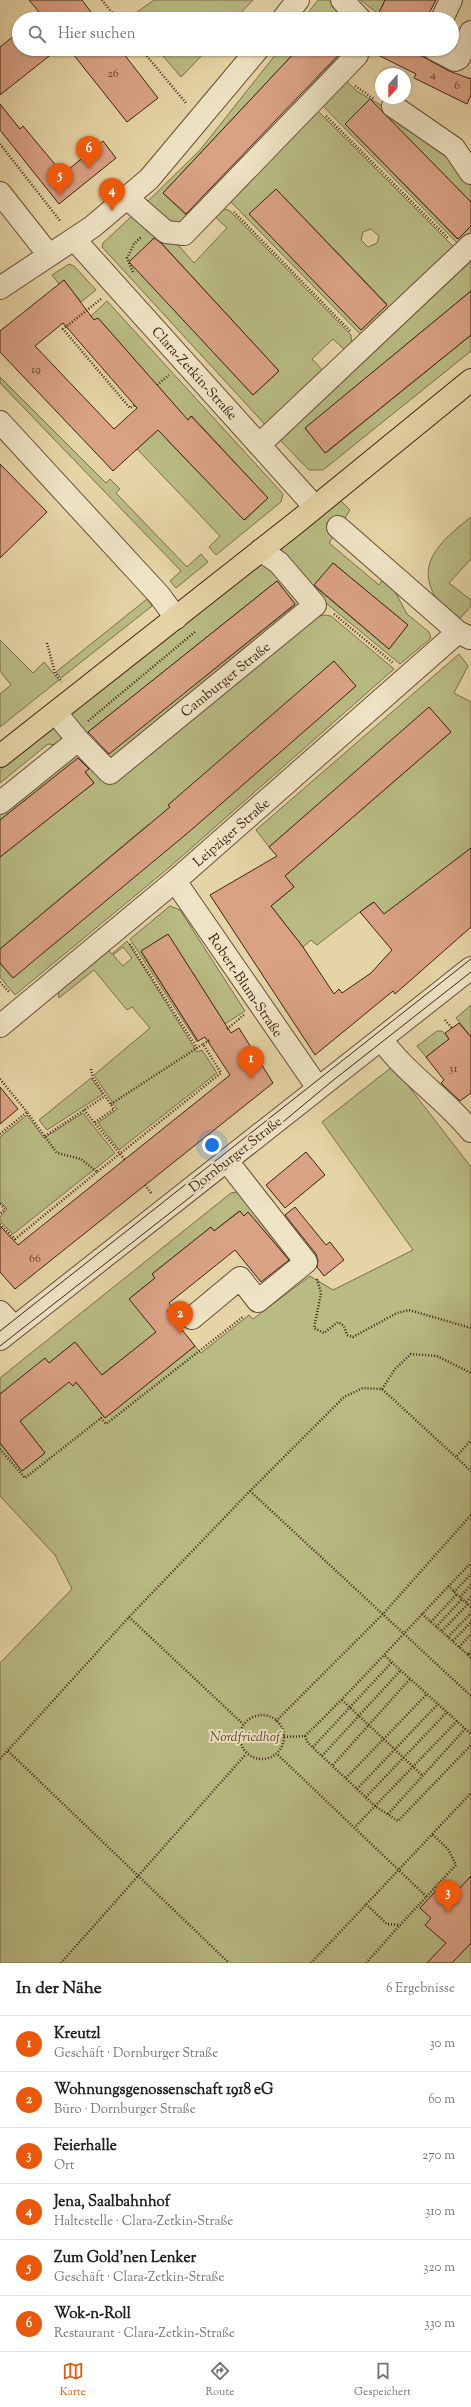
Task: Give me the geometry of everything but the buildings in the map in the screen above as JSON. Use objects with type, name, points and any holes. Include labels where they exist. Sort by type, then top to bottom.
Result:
[{"type":"main road","points":[[0,756],[315,508],[471,380]]},
{"type":"street","points":[[289,12],[298,0]]},
{"type":"street","points":[[342,0],[353,12]]},
{"type":"street","points":[[445,12],[451,0]]},
{"type":"street","points":[[447,56],[455,60],[459,58],[471,32]]},
{"type":"street","points":[[0,288],[74,239],[149,179],[201,120],[252,56]]},
{"type":"street","points":[[127,198],[166,232],[184,234],[356,56]]},
{"type":"street","points":[[393,106],[454,148],[471,173]]},
{"type":"street","points":[[0,193],[49,255]]},
{"type":"street","name":"Clara-Zetkin-Straße","points":[[74,239],[315,508]]},
{"type":"street","points":[[259,444],[467,249]]},
{"type":"street","points":[[0,422],[160,596],[176,618]]},
{"type":"street","points":[[338,527],[464,635]]},
{"type":"street","points":[[261,550],[279,563],[315,605]]},
{"type":"street","name":"Camburger Straße","points":[[56,713],[110,773],[315,605]]},
{"type":"street","name":"Leipziger Straße","points":[[0,1026],[175,881],[408,677],[464,635]]},
{"type":"street","points":[[0,802],[77,738]]},
{"type":"street","name":"Robert-Blum-Straße","points":[[175,881],[318,1088]]},
{"type":"street","name":"Dornburger Straße","points":[[5,1326],[227,1161],[471,968]]},
{"type":"street","points":[[380,1039],[398,1062],[467,1117]]},
{"type":"street","points":[[192,1318],[240,1278],[258,1301],[306,1262],[227,1161]]},
{"type":"path","points":[[102,0],[111,12]]},
{"type":"path","points":[[148,56],[201,120]]},
{"type":"path","points":[[339,73],[360,91],[393,106]]},
{"type":"path","points":[[312,101],[467,249]]},
{"type":"path","points":[[0,144],[74,239]]},
{"type":"path","points":[[220,198],[364,346]]},
{"type":"path","points":[[135,276],[127,258],[134,244],[155,222]]},
{"type":"path","points":[[106,295],[63,329],[130,408],[135,405]]},
{"type":"path","points":[[157,385],[173,372]]},
{"type":"path","points":[[315,605],[329,610],[408,677]]},
{"type":"path","points":[[77,738],[96,713],[201,627]]},
{"type":"path","points":[[47,643],[55,673],[62,682]]},
{"type":"path","points":[[126,939],[197,1048]]},
{"type":"path","points":[[446,1020],[452,1028]]},
{"type":"path","points":[[111,1104],[210,1040]]},
{"type":"path","points":[[0,1224],[15,1239],[221,1073],[202,1044]]},
{"type":"path","points":[[90,1068],[93,1078],[114,1109],[94,1123]]},
{"type":"path","points":[[0,1079],[27,1112],[57,1153],[81,1159],[97,1172]]},
{"type":"path","points":[[45,1136],[105,1096]]},
{"type":"path","points":[[84,1110],[125,1160]]},
{"type":"path","points":[[0,1134],[27,1112]]},
{"type":"path","points":[[0,1204],[5,1209],[0,1214]]},
{"type":"path","points":[[306,1262],[319,1282],[320,1293],[314,1320],[314,1328],[318,1332],[324,1333],[329,1331],[338,1322],[344,1326],[346,1335],[353,1337],[397,1313],[409,1310],[471,1328]]},
{"type":"path","points":[[0,1449],[24,1478],[101,1418],[106,1424],[244,1316],[258,1301]]},
{"type":"path","points":[[382,1389],[395,1369],[411,1354],[437,1356],[471,1373]]},
{"type":"path","points":[[0,1759],[129,1617],[250,1491],[344,1397],[363,1388],[382,1389],[471,1470]]},
{"type":"path","points":[[457,1456],[471,1440]]},
{"type":"path","points":[[250,1491],[471,1696]]},
{"type":"path","points":[[276,1721],[383,1614],[471,1514]]},
{"type":"path","points":[[284,1737],[305,1736],[385,1656],[404,1633],[470,1565]]},
{"type":"path","points":[[431,1622],[471,1574]]},
{"type":"path","points":[[436,1627],[471,1585]]},
{"type":"path","points":[[448,1586],[468,1604]]},
{"type":"path","points":[[442,1632],[468,1604],[471,1597]]},
{"type":"path","points":[[448,1637],[471,1612]]},
{"type":"path","points":[[422,1614],[471,1658]]},
{"type":"path","points":[[129,1617],[244,1724]]},
{"type":"path","points":[[453,1641],[471,1622]]},
{"type":"path","points":[[459,1647],[471,1634]]},
{"type":"path","points":[[468,1655],[471,1651]]},
{"type":"path","points":[[385,1656],[471,1734]]},
{"type":"path","points":[[313,1747],[351,1708],[392,1662]]},
{"type":"path","points":[[322,1756],[401,1670]]},
{"type":"path","points":[[333,1765],[410,1679]]},
{"type":"path","points":[[346,1778],[427,1694]]},
{"type":"path","points":[[342,1700],[422,1775]]},
{"type":"path","points":[[357,1789],[394,1748],[438,1704]]},
{"type":"path","points":[[366,1797],[447,1712]]},
{"type":"path","points":[[255,1715],[268,1715],[276,1721],[284,1726],[284,1746],[278,1755],[261,1760],[246,1754],[240,1740],[244,1724],[255,1715]]},
{"type":"path","points":[[355,1827],[457,1721]]},
{"type":"path","points":[[388,1814],[465,1729]]},
{"type":"path","points":[[305,1736],[313,1747],[375,1806],[398,1821],[471,1745]]},
{"type":"path","points":[[8,1751],[137,1877],[228,1963]]},
{"type":"path","points":[[61,1963],[246,1754]]},
{"type":"path","points":[[278,1755],[427,1897]]},
{"type":"path","points":[[311,1963],[398,1868],[471,1793]]},
{"type":"path","points":[[366,1963],[456,1865],[448,1849],[432,1834]]},
{"type":"path","points":[[366,1904],[387,1924],[400,1925]]},
{"type":"green space","points":[[154,0],[253,0],[242,12],[137,12]]},
{"type":"green space","points":[[318,0],[334,0],[342,8],[338,12],[309,12]]},
{"type":"green space","points":[[360,0],[385,0],[380,12],[376,12]]},
{"type":"green space","points":[[163,56],[201,56],[181,77]]},
{"type":"green space","points":[[274,56],[291,56],[163,193],[188,217],[338,56],[343,56],[184,223],[166,221],[146,203],[200,150]]},
{"type":"green space","points":[[344,79],[358,92],[375,102],[375,104],[379,104],[386,108],[455,154],[471,184],[471,202],[370,100],[345,124],[457,239],[471,226],[471,240],[462,248],[322,105]]},
{"type":"green space","points":[[310,109],[318,111],[458,251],[365,339],[230,201]],"holes":[[[276,189],[387,304],[361,330],[250,215]],[[371,229],[379,236],[377,243],[368,247],[361,240],[363,232]]]},
{"type":"green space","points":[[222,209],[229,210],[351,335],[352,348],[349,354],[333,339],[312,359],[327,375],[270,430],[102,247],[103,243],[133,215],[179,246],[194,263],[227,228],[211,213]],"holes":[[[156,237],[279,371],[253,395],[130,262]]]},
{"type":"green space","points":[[471,254],[471,291],[305,428],[326,453],[471,335],[471,351],[323,470],[309,470],[277,437]]},
{"type":"green space","points":[[69,264],[74,266],[96,290],[81,302],[64,281],[59,284],[52,275]]},
{"type":"green space","points":[[107,301],[283,494],[281,502],[216,555],[209,547],[220,536],[137,449],[179,410],[98,318],[94,321],[90,317]],"holes":[[[192,416],[268,498],[245,520],[167,440]]]},
{"type":"green space","points":[[0,377],[106,483],[110,479],[120,489],[116,493],[187,567],[201,554],[208,562],[176,588],[170,581],[181,571],[0,383]]},
{"type":"green space","points":[[339,499],[350,510],[329,543],[379,585],[386,575],[407,614],[429,632],[431,638],[400,664],[315,594],[308,580],[281,556],[281,546]],"holes":[[[333,563],[408,625],[389,649],[314,586]]]},
{"type":"green space","points":[[471,517],[471,559],[449,583],[471,600],[471,606],[456,623],[442,607],[433,592],[429,579],[429,566],[434,554],[442,542]]},
{"type":"green space","points":[[263,560],[268,562],[286,576],[304,599],[304,611],[120,760],[114,763],[101,761],[68,722],[69,715]],"holes":[[[277,581],[295,605],[101,759],[83,736]]]},
{"type":"green space","points":[[147,599],[152,606],[61,678],[56,672]]},
{"type":"green space","points":[[325,615],[331,616],[394,669],[171,866],[15,995],[0,977],[0,963],[13,978],[149,824],[0,949],[0,857],[94,783],[76,760],[0,820],[0,813],[77,752],[104,779],[314,617]],"holes":[[[356,686],[190,830],[168,805]]]},
{"type":"green space","points":[[0,640],[33,673],[44,662],[59,680],[0,727],[0,694],[11,685],[0,671]]},
{"type":"green space","points":[[459,654],[468,666],[454,693],[471,702],[471,848],[384,915],[373,902],[317,945],[311,940],[303,947],[271,906],[294,887],[285,876],[451,732],[429,708],[269,847],[256,830]]},
{"type":"green space","points":[[52,728],[58,729],[66,746],[48,744],[0,783],[0,770]]},
{"type":"green space","points":[[170,906],[180,910],[245,1011],[225,1024],[168,935],[141,952],[198,1041],[197,1042],[130,939]]},
{"type":"green space","points":[[127,941],[197,1052],[202,1050],[217,1073],[119,1150],[98,1123],[117,1109],[94,1075],[150,1028],[132,1007],[127,1010],[94,970],[59,998],[58,990],[107,949],[112,954]],"holes":[[[123,947],[132,958],[123,966],[113,955]]]},
{"type":"green space","points":[[471,1005],[471,1037],[456,1018]]},
{"type":"green space","points":[[437,1031],[442,1031],[449,1039],[426,1057],[417,1046]]},
{"type":"green space","name":"Nordfriedhof","points":[[393,1066],[471,1167],[471,1963],[0,1963],[0,1663],[72,1589],[55,1555],[0,1496],[0,1443],[22,1471],[45,1453],[20,1421],[62,1373],[73,1385],[76,1382],[105,1418],[195,1346],[201,1353],[249,1315],[253,1319],[310,1276],[333,1290],[413,1250],[322,1122]]},
{"type":"green space","points":[[91,1078],[103,1094],[47,1130],[39,1120]]},
{"type":"green space","points":[[83,1113],[115,1153],[13,1234],[0,1221],[0,1217],[7,1209],[0,1202],[0,1137],[27,1115],[44,1138]]},
{"type":"green space","points":[[236,1192],[242,1194],[292,1254],[285,1259],[248,1213],[244,1216],[239,1211],[214,1231],[211,1227],[152,1274],[155,1278],[130,1298],[159,1330],[99,1377],[95,1367],[75,1342],[49,1363],[45,1359],[0,1394],[0,1378],[231,1193]]},
{"type":"tram line","points":[[0,1331],[471,959]]},
{"type":"tram line","points":[[0,1346],[230,1166],[331,1082],[471,972]]},
{"type":"place","name":"Wok-n-Roll","points":[[89,169]]},
{"type":"place","name":"Zum Gold’nen Lenker","points":[[60,196]]},
{"type":"place","name":"Jena, Saalbahnhof","points":[[112,211]]},
{"type":"place","name":"Kreutzl","points":[[251,1079]]},
{"type":"place","name":"Wohnungsgenossenschaft 1918 eG","points":[[180,1334]]},
{"type":"place","name":"Feierhalle","points":[[448,1913]]}]
